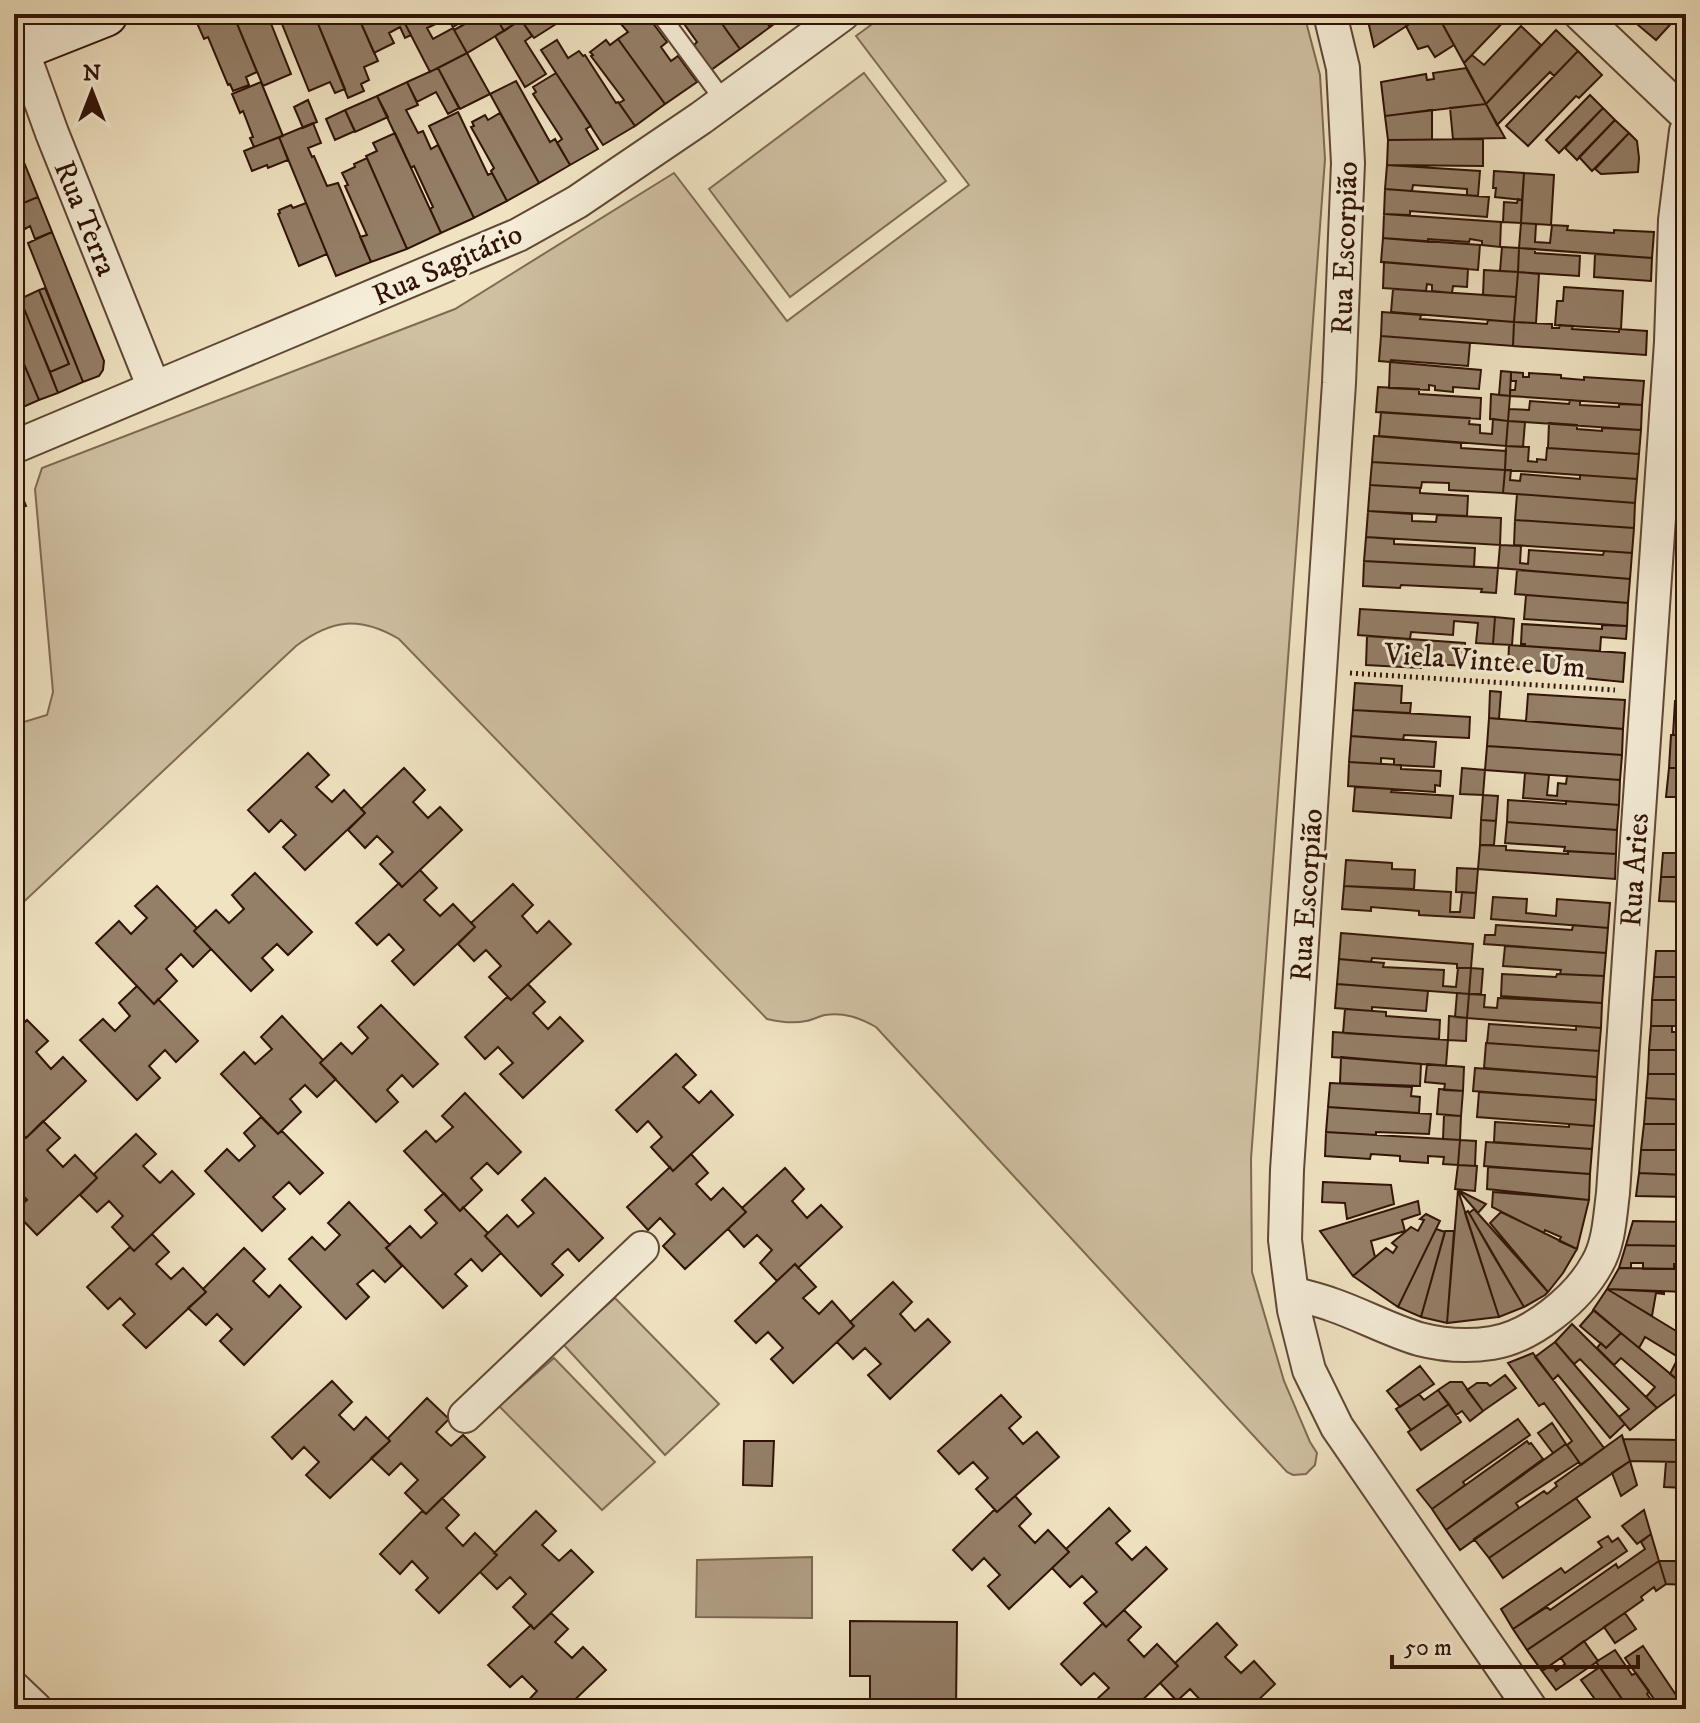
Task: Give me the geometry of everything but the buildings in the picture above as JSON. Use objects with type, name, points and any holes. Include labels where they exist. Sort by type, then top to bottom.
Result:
[{"type":"main road","points":[[17,27],[105,14]]},
{"type":"street","name":"Rua Sagitário","points":[[14,447],[518,235],[577,202],[843,14]]},
{"type":"street","name":"Rua Escorpião","points":[[1330,14],[1343,68],[1348,163],[1339,383],[1287,1170],[1285,1240],[1294,1310],[1309,1370],[1337,1427],[1531,1709]]},
{"type":"street","points":[[1580,14],[1686,115]]},
{"type":"street","name":"Rua Terra","points":[[17,27],[52,133],[154,388]]},
{"type":"street","name":"Rua Aries","points":[[1292,1293],[1333,1305],[1420,1339],[1457,1346],[1494,1343],[1521,1334],[1558,1310],[1598,1263],[1609,1226],[1613,1193],[1671,342],[1675,220],[1686,131]]},
{"type":"street","points":[[465,1416],[642,1248]]},
{"type":"street","points":[[14,1688],[36,1709]]},
{"type":"lane","points":[[660,14],[724,101]]},
{"type":"path","name":"Viela Vinte e Um","points":[[1321,672],[1646,692]]},
{"type":"shaded area","points":[[886,14],[1304,14],[1320,75],[1325,159],[1251,1159],[1252,1272],[1284,1381],[1317,1453],[1315,1465],[1306,1474],[1287,1472],[876,1027],[858,1018],[839,1014],[796,1022],[767,1019],[399,639],[385,632],[359,624],[346,624],[322,630],[296,646],[14,911],[14,725],[47,715],[53,692],[35,489],[42,468],[455,309],[674,173],[787,321],[969,185],[856,36]]},
{"type":"shaded area","points":[[864,73],[946,181],[790,297],[709,189]]},
{"type":"shaded area","points":[[615,1298],[719,1404],[665,1455],[563,1344]]},
{"type":"shaded area","points":[[554,1358],[655,1462],[602,1510],[499,1406]]},
{"type":"shaded area","points":[[812,1557],[812,1618],[696,1617],[697,1560]]}]
